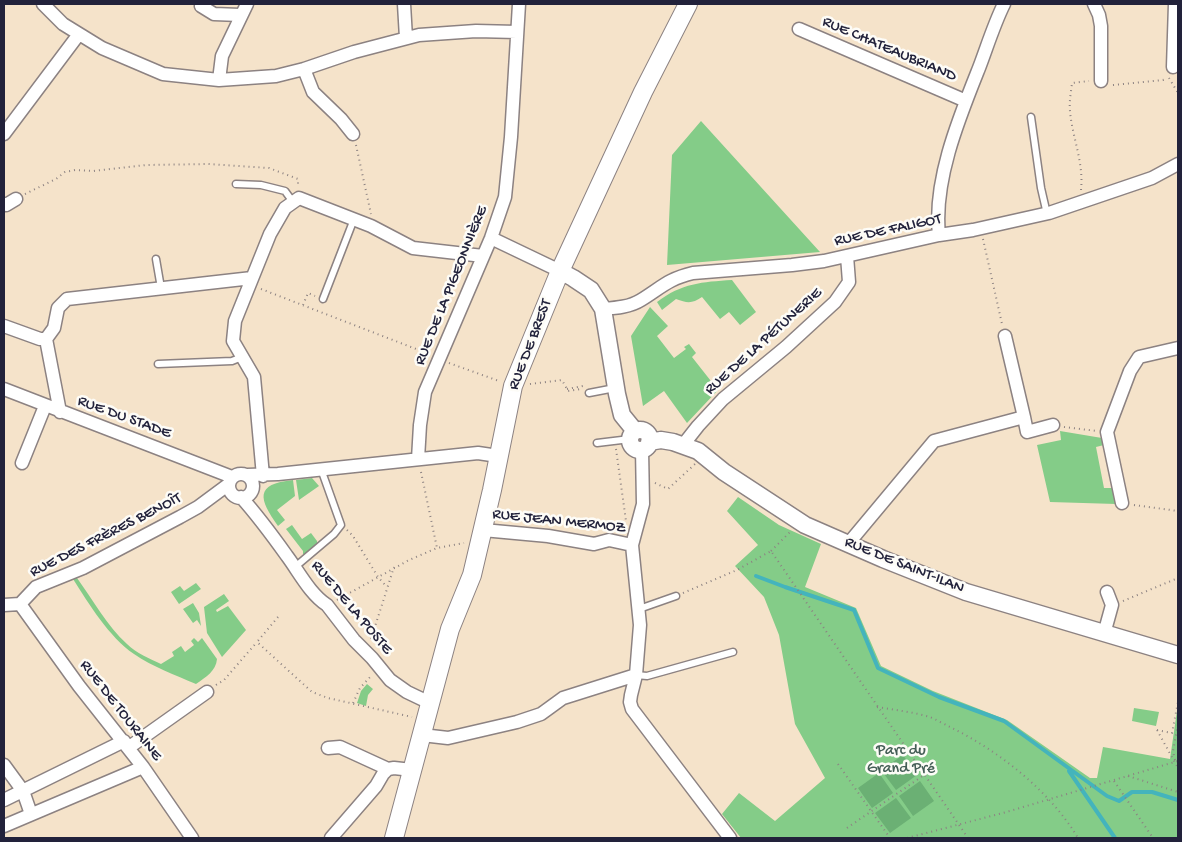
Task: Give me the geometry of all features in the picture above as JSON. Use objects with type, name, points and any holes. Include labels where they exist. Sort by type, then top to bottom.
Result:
[{"type":"main road","name":"RUE DE BREST","points":[[394,838],[450,629],[472,575],[513,386],[560,271],[642,92],[688,4]]},
{"type":"street","points":[[43,4],[63,24],[102,48],[163,74],[219,80],[276,76],[304,69],[354,52],[419,35],[476,31],[517,32]]},
{"type":"street","points":[[404,4],[406,38]]},
{"type":"street","name":"RUE DE LA PIGEONNIÈRE","points":[[418,459],[420,425],[425,392],[491,238],[505,197],[511,137],[519,4]]},
{"type":"street","points":[[1094,4],[1101,26],[1101,80]]},
{"type":"street","points":[[1171,72],[1175,4]]},
{"type":"street","points":[[201,6],[214,14],[243,9]]},
{"type":"street","points":[[939,236],[940,196],[946,164],[956,128],[999,6]]},
{"type":"street","points":[[219,80],[222,56],[243,9]]},
{"type":"street","name":"RUE CHATEAUBRIAND","points":[[799,29],[966,101]]},
{"type":"street","points":[[4,134],[78,34]]},
{"type":"street","points":[[304,69],[313,92],[342,119],[353,134]]},
{"type":"street","name":"RUE DE FALIGOT","points":[[603,310],[622,308],[640,300],[664,283],[679,276],[693,273],[792,266],[824,261],[1047,214],[1152,178],[1178,164]]},
{"type":"street","points":[[4,204],[6,205],[16,199]]},
{"type":"street","points":[[263,476],[254,377],[233,341],[235,321],[270,234],[285,208],[296,200],[354,219],[413,248],[483,256]]},
{"type":"street","points":[[491,238],[560,271],[591,290],[603,310],[622,415],[634,441],[642,476],[643,504],[628,544],[639,610],[640,637],[636,675],[630,702],[632,709],[730,838]]},
{"type":"street","name":"RUE DE LA PÉTUNERIE","points":[[684,446],[698,426],[722,399],[786,347],[835,302],[849,282],[847,256]]},
{"type":"street","points":[[60,412],[46,339],[54,328],[58,308],[67,299],[161,288],[251,281]]},
{"type":"street","points":[[4,326],[40,339],[46,339]]},
{"type":"street","points":[[1005,336],[1027,432],[1054,425]]},
{"type":"street","points":[[1122,503],[1106,432],[1130,371],[1139,357],[1178,348]]},
{"type":"street","name":"RUE DU STADE","points":[[4,389],[205,466],[241,487],[263,476],[321,468],[478,453],[498,456]]},
{"type":"street","points":[[22,463],[45,406]]},
{"type":"street","points":[[848,544],[934,441],[1024,417]]},
{"type":"street","name":"RUE DE SAINT-ILAN","points":[[634,441],[661,440],[684,446],[702,455],[724,472],[800,522],[848,544],[966,592],[1178,655]]},
{"type":"street","name":"RUE DES FRÈRES BENOÎT","points":[[20,604],[36,587],[83,568],[198,507],[241,487]]},
{"type":"street","name":"RUE DE LA POSTE","points":[[241,487],[295,567],[354,640],[390,680],[407,692],[430,703]]},
{"type":"street","name":"RUE JEAN MERMOZ","points":[[482,535],[548,536],[594,544],[609,540],[628,544]]},
{"type":"street","points":[[1104,634],[1118,603],[1107,592]]},
{"type":"street","points":[[4,605],[20,604]]},
{"type":"street","name":"RUE DE TOURAINE","points":[[20,604],[79,686],[143,767],[187,836]]},
{"type":"street","points":[[423,728],[448,738],[466,735],[518,722],[541,714],[563,698],[636,675]]},
{"type":"street","points":[[4,800],[126,744],[207,692]]},
{"type":"street","points":[[328,748],[340,747],[388,769]]},
{"type":"street","points":[[4,765],[23,791],[31,814]]},
{"type":"street","points":[[4,826],[143,767]]},
{"type":"street","points":[[330,838],[376,786],[382,774],[388,769],[412,770]]},
{"type":"lane","points":[[1031,116],[1041,188],[1047,214]]},
{"type":"lane","points":[[236,184],[261,184],[286,191],[296,200]]},
{"type":"lane","points":[[323,299],[354,219]]},
{"type":"lane","points":[[156,259],[161,288]]},
{"type":"lane","points":[[158,364],[232,361],[242,357]]},
{"type":"lane","points":[[588,391],[616,388]]},
{"type":"lane","points":[[597,443],[634,441]]},
{"type":"lane","points":[[295,567],[334,534],[341,525],[321,468]]},
{"type":"lane","points":[[639,610],[676,596]]},
{"type":"lane","points":[[636,675],[647,676],[733,652]]},
{"type":"path","points":[[1077,204],[1082,181],[1070,110],[1072,83],[1101,80],[1114,85],[1163,80],[1171,72],[1178,93]]},
{"type":"path","points":[[353,134],[372,215],[370,226]]},
{"type":"path","points":[[16,199],[56,179],[65,172],[75,170],[93,171],[146,165],[208,164],[269,168],[298,179],[296,200]]},
{"type":"path","points":[[981,229],[1005,336]]},
{"type":"path","points":[[251,281],[303,306],[380,336]]},
{"type":"path","points":[[303,306],[308,294],[323,299]]},
{"type":"path","points":[[513,386],[562,380],[568,391],[588,391]]},
{"type":"path","points":[[1054,425],[1106,432]]},
{"type":"path","points":[[628,544],[624,528],[634,441]]},
{"type":"path","points":[[642,476],[668,489],[692,468],[702,455]]},
{"type":"path","points":[[418,459],[437,548]]},
{"type":"path","points":[[1122,503],[1178,511]]},
{"type":"path","points":[[676,596],[737,570],[771,551],[800,522]]},
{"type":"path","points":[[341,525],[352,536],[378,577],[387,587]]},
{"type":"path","points":[[1178,527],[1178,545]]},
{"type":"path","points":[[327,605],[394,568],[437,548],[482,535]]},
{"type":"path","points":[[771,551],[968,838]]},
{"type":"path","points":[[366,652],[394,568]]},
{"type":"path","points":[[1118,603],[1178,578]]},
{"type":"path","points":[[207,692],[224,680],[278,617]]},
{"type":"path","points":[[257,642],[312,692],[328,698],[353,703],[423,728]]},
{"type":"path","points":[[353,703],[360,688],[379,666]]},
{"type":"path","points":[[1177,761],[1157,730],[1172,733],[1178,702]]},
{"type":"path","points":[[877,707],[931,718],[984,745],[1018,771],[1048,799],[1078,838]]},
{"type":"path","points":[[1178,724],[1173,751],[1178,768]]},
{"type":"path","points":[[907,838],[1114,781],[1177,761]]},
{"type":"path","points":[[838,764],[890,838]]},
{"type":"path","points":[[847,828],[924,775]]},
{"type":"path","points":[[1128,776],[1178,792]]},
{"type":"path","points":[[1114,781],[1153,838]]},
{"type":"path","points":[[923,834],[926,838]]},
{"type":"green space","points":[[701,121],[820,252],[667,265],[672,155]]},
{"type":"green space","points":[[732,280],[756,312],[740,325],[729,312],[720,319],[702,297],[689,302],[676,299],[662,310],[657,302],[684,287]]},
{"type":"green space","points":[[650,307],[668,326],[657,336],[674,358],[686,349],[684,347],[689,344],[696,353],[692,357],[718,390],[687,423],[664,391],[643,406],[631,336]]},
{"type":"green space","points":[[1060,431],[1102,438],[1104,445],[1096,447],[1104,488],[1112,488],[1116,504],[1050,502],[1037,445],[1061,440]]},
{"type":"green space","points":[[312,478],[319,486],[299,500],[296,480]]},
{"type":"green space","points":[[293,480],[295,496],[277,510],[285,520],[278,526],[267,508],[264,494],[266,489],[272,485]]},
{"type":"green space","name":"Parc du Grand Pré","points":[[738,497],[779,525],[821,544],[805,587],[856,608],[881,666],[933,691],[1007,720],[1090,778],[1097,778],[1103,747],[1170,759],[1178,704],[1178,838],[741,838],[722,814],[739,793],[775,821],[825,778],[795,724],[779,635],[764,597],[735,566],[758,545],[727,511]]},
{"type":"green space","points":[[292,525],[302,539],[311,533],[317,541],[317,545],[306,554],[303,554],[303,551],[286,529]]},
{"type":"green space","points":[[77,578],[113,629],[127,644],[143,656],[161,664],[174,656],[172,652],[181,646],[185,652],[194,645],[191,641],[194,638],[198,642],[202,638],[217,659],[213,670],[196,684],[141,659],[116,639],[100,620],[73,579]]},
{"type":"green space","points":[[196,583],[201,589],[179,604],[171,592],[180,586],[184,591]]},
{"type":"green space","points":[[224,594],[229,601],[216,610],[217,612],[228,606],[246,630],[222,657],[207,633],[204,607]]},
{"type":"green space","points":[[193,603],[199,613],[201,626],[197,620],[193,623],[183,609]]},
{"type":"green space","points":[[367,684],[373,689],[368,695],[366,706],[357,703],[361,691]]},
{"type":"green space","points":[[1134,708],[1159,712],[1156,726],[1132,721]]},
{"type":"green space","points":[[903,755],[917,775],[896,790],[881,770]]},
{"type":"green space","points":[[879,773],[893,793],[872,808],[858,788]]},
{"type":"green space","points":[[920,781],[934,801],[913,816],[899,796]]},
{"type":"green space","points":[[896,798],[911,818],[890,833],[875,813]]},
{"type":"waterway","points":[[756,576],[854,610],[878,668],[939,697],[1004,721],[1107,796],[1119,801],[1132,792],[1152,792],[1178,800]]},
{"type":"waterway","points":[[1069,771],[1115,838]]}]
